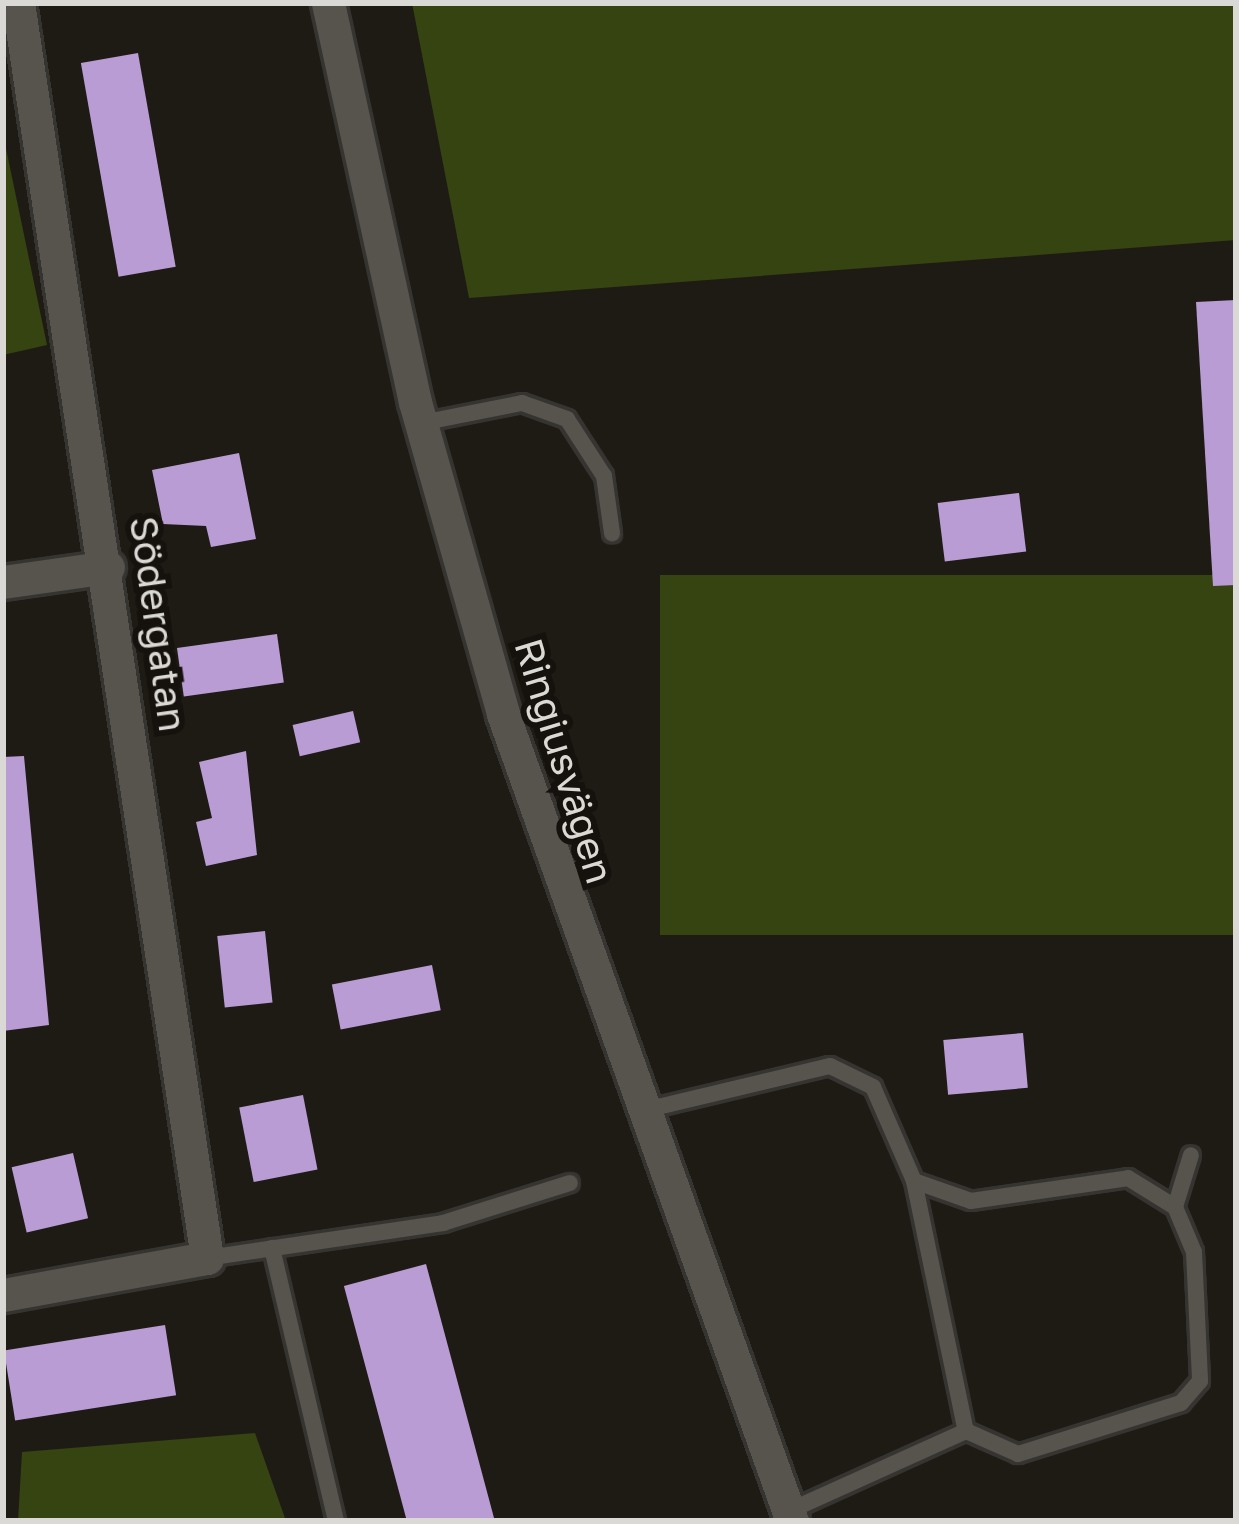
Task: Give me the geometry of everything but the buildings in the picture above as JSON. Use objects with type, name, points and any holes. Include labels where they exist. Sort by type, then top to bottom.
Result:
[{"type":"street","name":"Södergatan","points":[[18,3],[108,567],[207,1258]]},
{"type":"street","name":"Ringiusvägen","points":[[328,3],[421,424],[502,714],[641,1111],[791,1516]]},
{"type":"street","points":[[3,582],[108,567]]},
{"type":"street","points":[[3,1295],[207,1258]]},
{"type":"lane","points":[[421,424],[522,403],[567,419],[604,476],[612,533]]},
{"type":"lane","points":[[641,1111],[830,1066],[873,1087],[914,1181],[966,1431]]},
{"type":"lane","points":[[1174,1208],[1191,1155]]},
{"type":"lane","points":[[791,1516],[966,1431],[1018,1454],[1180,1403],[1200,1381],[1194,1252],[1174,1208],[1128,1178],[971,1201],[914,1181]]},
{"type":"lane","points":[[207,1258],[443,1223],[570,1183]]},
{"type":"lane","points":[[272,1248],[336,1521]]},
{"type":"green space","points":[[412,3],[1236,3],[1236,240],[469,298]]},
{"type":"green space","points":[[3,134],[47,345],[3,355]]},
{"type":"green space","points":[[660,575],[1236,575],[1236,935],[660,935]]},
{"type":"green space","points":[[255,1433],[286,1521],[18,1521],[22,1452]]}]
